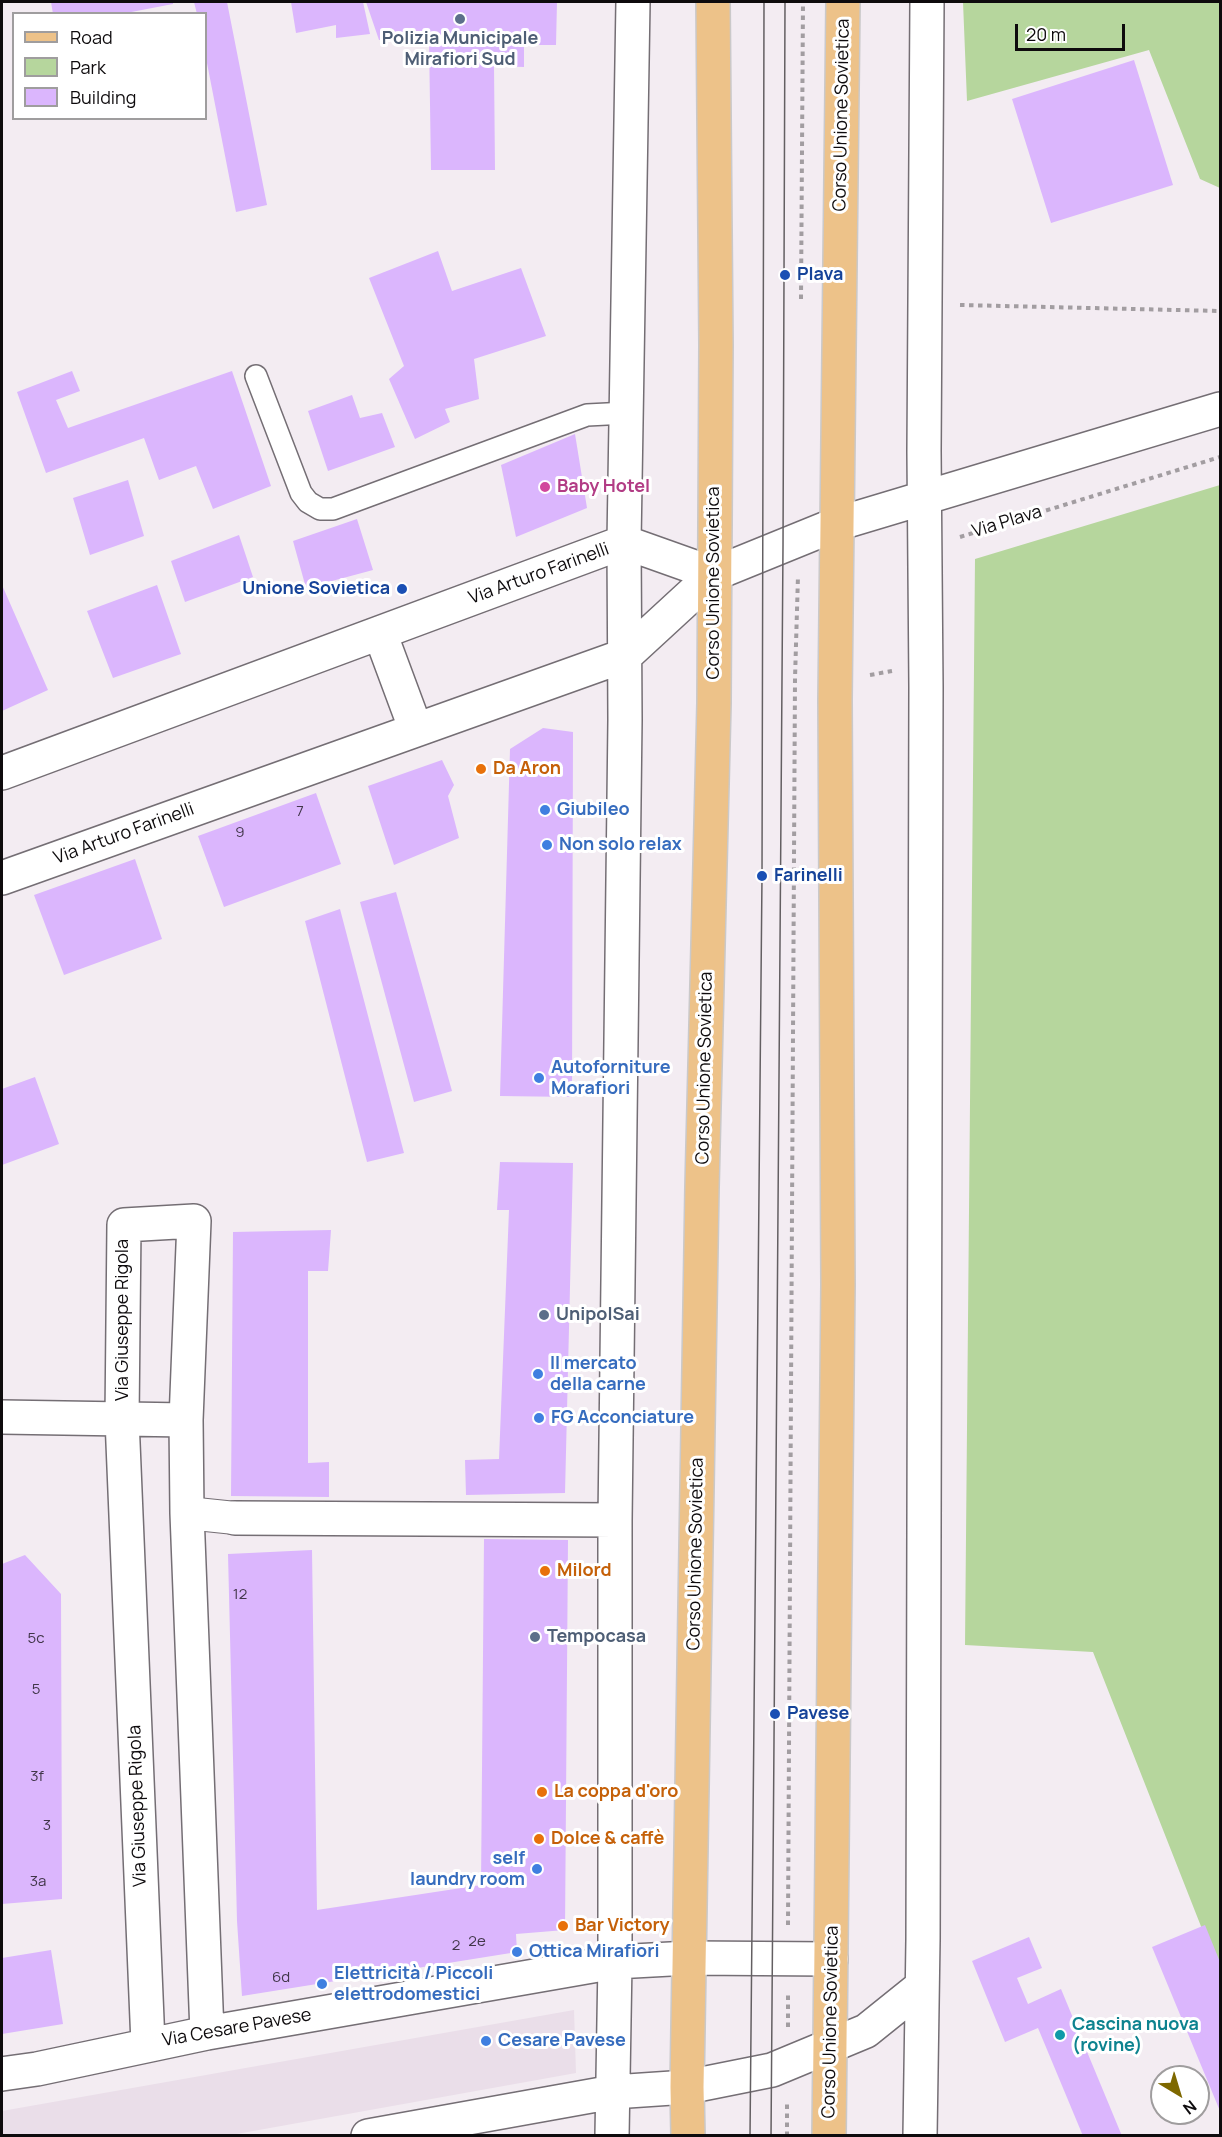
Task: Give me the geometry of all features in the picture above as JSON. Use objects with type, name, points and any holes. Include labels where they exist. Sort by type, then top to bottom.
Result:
[{"type":"main road","name":"Corso Unione Sovietica","points":[[688,2136],[703,1175],[714,704],[716,345],[713,2]]},
{"type":"main road","name":"Corso Unione Sovietica","points":[[829,2136],[838,1285],[836,681],[843,2]]},
{"type":"street","points":[[612,2136],[615,1962],[615,1520],[626,655],[624,543],[633,2]]},
{"type":"street","points":[[920,2136],[927,2]]},
{"type":"street","points":[[714,574],[837,524],[1221,409]]},
{"type":"street","name":"Via Arturo Farinelli","points":[[2,773],[624,543],[714,574],[626,655],[2,878]]},
{"type":"street","points":[[380,633],[416,730]]},
{"type":"street","name":"Via Giuseppe Rigola","points":[[148,2044],[122,1419],[124,1225],[194,1221],[186,1420],[187,1513],[207,2032]]},
{"type":"street","points":[[2,1417],[186,1420]]},
{"type":"street","points":[[187,1513],[236,1518],[615,1520]]},
{"type":"street","name":"Via Cesare Pavese","points":[[2,2074],[38,2069],[207,2032],[615,1962],[689,1958],[831,1959]]},
{"type":"street","points":[[368,2136],[613,2092],[687,2087],[772,2070],[866,2031],[922,1986]]},
{"type":"lane","points":[[256,376],[301,493],[308,502],[320,509],[333,509],[587,415],[627,413]]},
{"type":"path","points":[[801,300],[804,2]]},
{"type":"path","points":[[925,304],[1221,311]]},
{"type":"path","name":"Via Plava","points":[[955,538],[1221,457]]},
{"type":"path","points":[[787,2136],[795,679],[799,539]]},
{"type":"path","points":[[795,679],[836,681],[926,664]]},
{"type":"shaded area","name":"Cesare Pavese","points":[[574,2010],[576,2073],[231,2135],[2,2135],[2,2111]]},
{"type":"green space","points":[[963,2],[1220,2],[1220,188],[1200,179],[1149,50],[967,101]]},
{"type":"green space","points":[[1220,485],[1220,1967],[1217,1967],[1093,1652],[965,1645],[975,559]]},
{"type":"building","points":[[51,2],[173,2],[173,4],[131,12],[53,12]]},
{"type":"building","points":[[194,2],[227,2],[267,205],[236,212],[207,63],[207,12],[196,12]]},
{"type":"building","points":[[291,2],[363,2],[370,34],[336,38],[336,25],[296,33]]},
{"type":"building","points":[[366,2],[557,2],[556,45],[524,45],[524,67],[494,66],[495,170],[431,170],[429,39],[379,40]]},
{"type":"building","points":[[1134,60],[1173,185],[1051,223],[1012,99]]},
{"type":"building","points":[[438,251],[452,291],[521,268],[546,336],[474,359],[479,399],[445,409],[450,422],[415,439],[389,379],[404,366],[369,278]]},
{"type":"building","points":[[72,371],[80,391],[56,400],[68,428],[232,371],[271,486],[213,509],[196,466],[159,480],[144,438],[46,473],[17,392]]},
{"type":"building","points":[[352,395],[360,418],[382,413],[395,447],[328,471],[308,411]]},
{"type":"building","name":"Baby Hotel","points":[[575,434],[587,508],[516,537],[501,465]]},
{"type":"building","points":[[128,480],[144,536],[90,555],[73,498]]},
{"type":"building","points":[[357,519],[373,570],[306,588],[293,541]]},
{"type":"building","points":[[239,535],[253,577],[185,602],[171,561]]},
{"type":"building","points":[[2,585],[48,690],[2,711]]},
{"type":"building","points":[[157,585],[181,654],[113,678],[87,611]]},
{"type":"building","points":[[543,728],[573,732],[572,1097],[500,1096],[510,749]]},
{"type":"building","points":[[442,760],[454,785],[448,796],[459,838],[394,865],[368,786]]},
{"type":"building","points":[[316,793],[341,864],[224,907],[198,836]]},
{"type":"building","points":[[135,859],[162,939],[64,975],[34,895]]},
{"type":"building","points":[[396,892],[452,1091],[414,1102],[360,902]]},
{"type":"building","points":[[340,909],[404,1153],[367,1162],[305,921]]},
{"type":"building","points":[[35,1077],[59,1144],[2,1165],[2,1089]]},
{"type":"building","points":[[500,1162],[573,1163],[565,1493],[466,1495],[465,1460],[499,1459],[509,1210],[497,1210]]},
{"type":"building","points":[[331,1230],[328,1271],[308,1271],[308,1463],[329,1462],[329,1497],[231,1496],[233,1232]]},
{"type":"building","points":[[484,1539],[568,1540],[565,1930],[516,1934],[517,1952],[242,1996],[237,1921],[228,1554],[312,1550],[317,1910],[481,1885]]},
{"type":"building","points":[[25,1555],[61,1594],[62,1899],[2,1904],[2,1564]]},
{"type":"building","name":"Cascina nuova (rovine)","points":[[1205,1925],[1220,1962],[1220,2111],[1210,2087],[1210,2065],[1201,2065],[1152,1947]]},
{"type":"building","name":"Cascina nuova (rovine)","points":[[1029,1937],[1042,1968],[1017,1978],[1028,2004],[1061,1989],[1122,2136],[1083,2136],[1038,2028],[1005,2042],[972,1961]]},
{"type":"building","points":[[51,1950],[63,2024],[2,2034],[2,1958]]},
{"type":"tram line","points":[[750,2136],[762,876],[764,2]]},
{"type":"tram line","points":[[771,2136],[785,2]]},
{"type":"place","name":"Polizia Municipale Mirafiori Sud","points":[[460,19]]},
{"type":"place","name":"Plava","points":[[785,275]]},
{"type":"place","name":"Baby Hotel","points":[[545,487]]},
{"type":"place","name":"Unione Sovietica","points":[[402,589]]},
{"type":"place","name":"Da Aron","points":[[481,769]]},
{"type":"place","name":"Giubileo","points":[[545,810]]},
{"type":"place","name":"Non solo relax","points":[[547,845]]},
{"type":"place","name":"Farinelli","points":[[762,876]]},
{"type":"place","name":"Autoforniture Morafiori","points":[[539,1078]]},
{"type":"place","name":"UnipolSai","points":[[544,1315]]},
{"type":"place","name":"Il mercato della carne","points":[[538,1374]]},
{"type":"place","name":"FG Acconciature","points":[[539,1418]]},
{"type":"place","name":"Milord","points":[[545,1571]]},
{"type":"place","name":"Tempocasa","points":[[535,1637]]},
{"type":"place","name":"Pavese","points":[[775,1714]]},
{"type":"place","name":"La coppa d'oro","points":[[542,1792]]},
{"type":"place","name":"Dolce & caffè","points":[[539,1839]]},
{"type":"place","name":"self laundry room","points":[[537,1869]]},
{"type":"place","name":"Bar Victory","points":[[563,1926]]},
{"type":"place","name":"Ottica Mirafiori","points":[[517,1952]]},
{"type":"place","name":"Elettricità / Piccoli elettrodomestici","points":[[322,1984]]},
{"type":"place","name":"Cascina nuova (rovine)","points":[[1060,2035]]},
{"type":"place","name":"Cesare Pavese","points":[[486,2041]]}]
